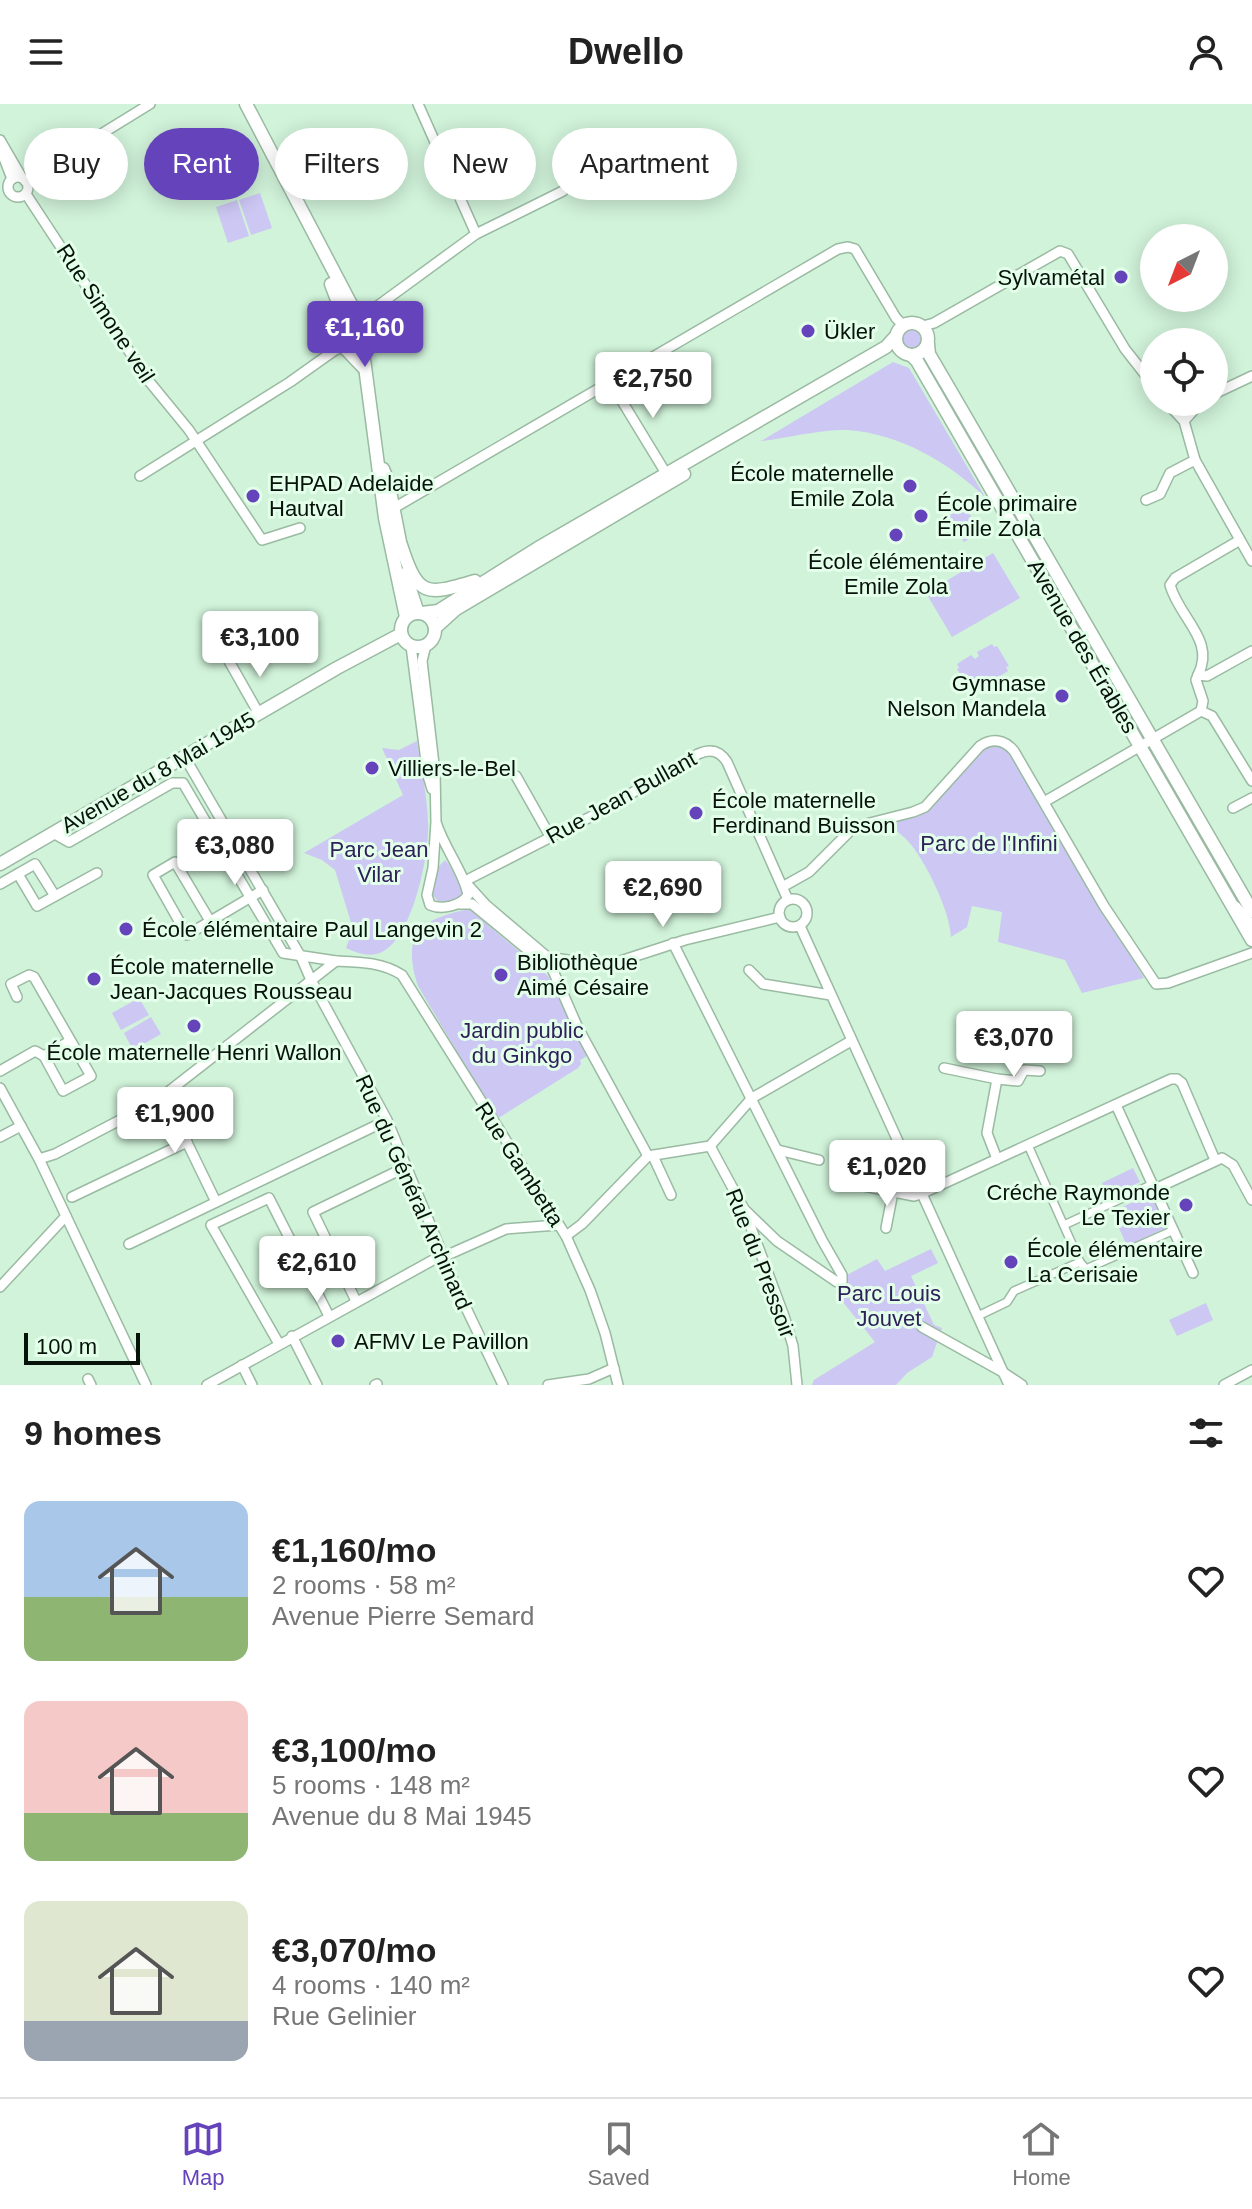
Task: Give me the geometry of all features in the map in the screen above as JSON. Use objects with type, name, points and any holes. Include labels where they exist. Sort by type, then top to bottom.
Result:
[{"type":"main road","points":[[238,104],[273,165],[344,305],[357,321],[385,518],[415,614]]},
{"type":"main road","points":[[246,104],[273,165]]},
{"type":"main road","points":[[344,305],[337,312],[347,350],[363,368]]},
{"type":"main road","points":[[401,545],[410,575],[426,589],[438,591],[475,581],[667,475],[886,347],[899,331],[913,323],[923,326],[928,335],[928,344],[921,353],[891,354],[456,609],[435,628]]},
{"type":"main road","points":[[899,331],[897,346],[907,354]]},
{"type":"main road","name":"Avenue des Érables","points":[[928,344],[929,354],[947,386],[1252,911]]},
{"type":"main road","points":[[347,350],[357,352],[362,346]]},
{"type":"main road","name":"Avenue des Érables","points":[[907,354],[917,361],[975,458],[1252,940]]},
{"type":"main road","points":[[379,460],[388,481],[415,614]]},
{"type":"main road","points":[[415,614],[431,618],[435,628],[434,636],[418,648],[411,646],[401,634],[401,625],[415,614],[438,611],[538,548]]},
{"type":"main road","name":"Avenue du 8 Mai 1945","points":[[0,864],[401,634]]},
{"type":"street","points":[[24,195],[16,198],[10,194],[8,184],[150,104]]},
{"type":"street","points":[[418,104],[476,234]]},
{"type":"street","points":[[0,140],[20,179]]},
{"type":"street","points":[[0,151],[24,183]]},
{"type":"street","points":[[357,321],[476,234],[552,196]]},
{"type":"street","name":"Rue Simone veil","points":[[30,200],[148,380],[189,430],[262,540],[300,528]]},
{"type":"street","points":[[394,508],[838,249],[855,249],[896,318],[899,331]]},
{"type":"street","points":[[923,326],[934,323],[1060,251],[1068,254],[1125,349],[1140,368]]},
{"type":"street","points":[[140,476],[335,350],[347,350]]},
{"type":"street","points":[[1228,387],[1252,376]]},
{"type":"street","points":[[611,383],[667,475]]},
{"type":"street","points":[[1179,416],[1184,421],[1195,460],[1252,561]]},
{"type":"street","points":[[1184,421],[1188,416]]},
{"type":"street","points":[[1146,500],[1160,494],[1170,473],[1195,460]]},
{"type":"street","points":[[1044,802],[1201,711],[1203,701],[1196,686],[1205,660],[1203,647],[1170,585],[1175,578],[1240,540]]},
{"type":"street","points":[[426,645],[422,661],[435,773],[436,822],[427,899],[433,907],[472,904],[534,955],[604,964],[673,943],[780,917]]},
{"type":"street","points":[[411,646],[428,776],[435,796]]},
{"type":"street","points":[[1198,675],[1207,676],[1252,651]]},
{"type":"street","points":[[229,661],[259,714]]},
{"type":"street","points":[[1201,711],[1212,716],[1252,781]]},
{"type":"street","points":[[784,886],[809,872],[854,827],[925,807],[973,753],[988,741],[1008,744],[1111,918],[1156,984],[1168,983],[1252,953]]},
{"type":"street","name":"Rue Jean Bullant","points":[[465,881],[551,838],[698,754],[713,750],[727,762],[788,900]]},
{"type":"street","name":"Rue du Général Archinard","points":[[184,756],[301,957],[387,1120],[443,1256],[503,1385]]},
{"type":"street","points":[[516,776],[551,838]]},
{"type":"street","points":[[53,833],[69,842],[172,783],[183,783],[283,953],[301,957]]},
{"type":"street","points":[[1233,808],[1252,798]]},
{"type":"street","points":[[436,822],[446,851],[465,881],[487,906],[547,957],[578,1028],[671,1195]]},
{"type":"street","points":[[210,921],[175,862],[153,875],[187,935],[263,890]]},
{"type":"street","points":[[0,884],[35,864],[55,896]]},
{"type":"street","points":[[18,874],[37,906],[97,873]]},
{"type":"street","points":[[456,904],[467,898],[465,881]]},
{"type":"street","points":[[788,900],[798,900],[805,905],[806,919],[800,926],[787,926],[780,917],[782,905],[788,900]]},
{"type":"street","points":[[1231,904],[1252,926]]},
{"type":"street","points":[[800,926],[1009,1385]]},
{"type":"street","points":[[673,943],[842,1275],[842,1281],[837,1282],[777,1241],[757,1225],[744,1209]]},
{"type":"street","name":"Rue Gambetta","points":[[301,957],[379,964],[402,975],[566,1236],[590,1290],[618,1385]]},
{"type":"street","points":[[39,1159],[55,1154],[164,1095],[336,961]]},
{"type":"street","points":[[749,970],[763,984],[831,995]]},
{"type":"street","points":[[0,1071],[35,1051],[44,1056],[63,1091],[91,1076],[32,975],[11,984],[17,997]]},
{"type":"street","points":[[44,1056],[70,1041]]},
{"type":"street","points":[[566,1236],[650,1156],[710,1146],[752,1098],[851,1041]]},
{"type":"street","points":[[944,1068],[1018,1081],[1024,1070],[1040,1071]]},
{"type":"street","points":[[997,1079],[987,1133],[997,1159]]},
{"type":"street","points":[[854,1184],[921,1194],[1171,1079],[1182,1083],[1215,1160]]},
{"type":"street","points":[[0,1088],[39,1159],[146,1385]]},
{"type":"street","points":[[164,1095],[216,1202]]},
{"type":"street","points":[[1116,1105],[1193,1273]]},
{"type":"street","points":[[0,1137],[21,1126]]},
{"type":"street","points":[[129,1244],[375,1126]]},
{"type":"street","points":[[72,1197],[187,1142]]},
{"type":"street","points":[[1028,1145],[1080,1262],[1086,1269],[1174,1230]]},
{"type":"street","name":"Rue du Pressoir","points":[[710,1146],[744,1209],[790,1335],[797,1385]]},
{"type":"street","points":[[778,1150],[819,1160]]},
{"type":"street","points":[[1064,1225],[1222,1158],[1229,1161],[1252,1200]]},
{"type":"street","points":[[356,1301],[313,1212],[406,1167]]},
{"type":"street","points":[[886,1228],[893,1192]]},
{"type":"street","points":[[279,1344],[211,1225],[269,1198],[329,1316]]},
{"type":"street","points":[[0,1287],[66,1216]]},
{"type":"street","points":[[207,1385],[443,1256],[506,1229],[558,1225]]},
{"type":"street","points":[[982,1314],[1007,1302],[1014,1291],[1080,1262]]},
{"type":"street","points":[[922,1327],[1022,1385]]},
{"type":"street","points":[[292,1336],[317,1385]]},
{"type":"street","points":[[242,1365],[252,1385]]},
{"type":"street","points":[[548,1385],[589,1379],[614,1368]]},
{"type":"street","points":[[1224,1385],[1252,1370]]},
{"type":"green space","points":[[259,193],[272,228],[251,235],[239,200],[259,200]]},
{"type":"green space","points":[[237,200],[249,236],[228,243],[216,207]]},
{"type":"green space","points":[[908,328],[916,328],[923,339],[916,350],[908,350],[901,343],[901,335]]},
{"type":"green space","points":[[893,362],[909,368],[985,497],[939,461],[886,437],[838,430],[761,441]]},
{"type":"green space","points":[[965,506],[980,532],[964,542],[948,516]]},
{"type":"green space","points":[[993,553],[1020,598],[952,637],[926,593]]},
{"type":"green space","points":[[992,644],[997,646],[1009,666],[1006,667],[1008,671],[993,680],[991,676],[987,679],[989,683],[974,691],[969,689],[957,664],[971,655],[975,659],[979,656],[977,652]]},
{"type":"green space","name":"Parc Jean Vilar","points":[[417,741],[428,835],[417,893],[403,930],[393,943],[377,954],[359,953],[346,948],[353,929],[335,870],[322,860],[304,853],[403,795],[382,748],[399,750]]},
{"type":"green space","name":"Parc de l'Infini","points":[[994,743],[1011,750],[1144,978],[1082,993],[1065,960],[998,942],[1002,912],[972,906],[967,927],[951,937],[946,914],[929,872],[907,840],[888,823],[922,813],[976,752]]},
{"type":"green space","points":[[445,860],[463,893],[462,897],[453,901],[438,901],[432,894],[437,868]]},
{"type":"green space","name":"Jardin public du Ginkgo","points":[[469,909],[548,976],[587,1056],[580,1060],[578,1068],[497,1119],[418,986],[413,968],[414,941],[419,932],[438,918]]},
{"type":"green space","points":[[139,998],[149,1015],[121,1030],[112,1013]]},
{"type":"green space","points":[[151,1017],[161,1034],[133,1050],[124,1033]]},
{"type":"green space","points":[[1133,1168],[1140,1182],[1108,1197],[1102,1183]]},
{"type":"green space","points":[[1150,1194],[1166,1228],[1127,1246],[1112,1212]]},
{"type":"green space","name":"Parc Louis Jouvet","points":[[931,1249],[938,1263],[911,1276],[934,1325],[942,1328],[932,1357],[907,1373],[896,1385],[812,1385],[814,1380],[875,1342],[835,1292],[845,1286],[847,1275],[877,1259],[885,1271]]},
{"type":"green space","points":[[1206,1303],[1213,1320],[1177,1336],[1169,1320]]},
{"type":"place","name":"Sylvamétal","points":[[1121,277]]},
{"type":"place","name":"Ükler","points":[[808,331]]},
{"type":"place","name":"École maternelle Emile Zola","points":[[910,486]]},
{"type":"place","name":"EHPAD Adelaide Hautval","points":[[253,496]]},
{"type":"place","name":"École primaire Émile Zola","points":[[921,516]]},
{"type":"place","name":"École élémentaire Emile Zola","points":[[896,535]]},
{"type":"place","name":"Gymnase Nelson Mandela","points":[[1062,696]]},
{"type":"place","name":"Villiers-le-Bel","points":[[372,768]]},
{"type":"place","name":"École maternelle Ferdinand Buisson","points":[[696,813]]},
{"type":"place","name":"École élémentaire Paul Langevin 2","points":[[126,929]]},
{"type":"place","name":"Bibliothèque Aimé Césaire","points":[[501,975]]},
{"type":"place","name":"École maternelle Jean-Jacques Rousseau","points":[[94,979]]},
{"type":"place","name":"École maternelle Henri Wallon","points":[[194,1026]]},
{"type":"place","name":"Créche Raymonde Le Texier","points":[[1186,1205]]},
{"type":"place","name":"École élémentaire La Cerisaie","points":[[1011,1262]]},
{"type":"place","name":"AFMV Le Pavillon","points":[[338,1341]]}]
